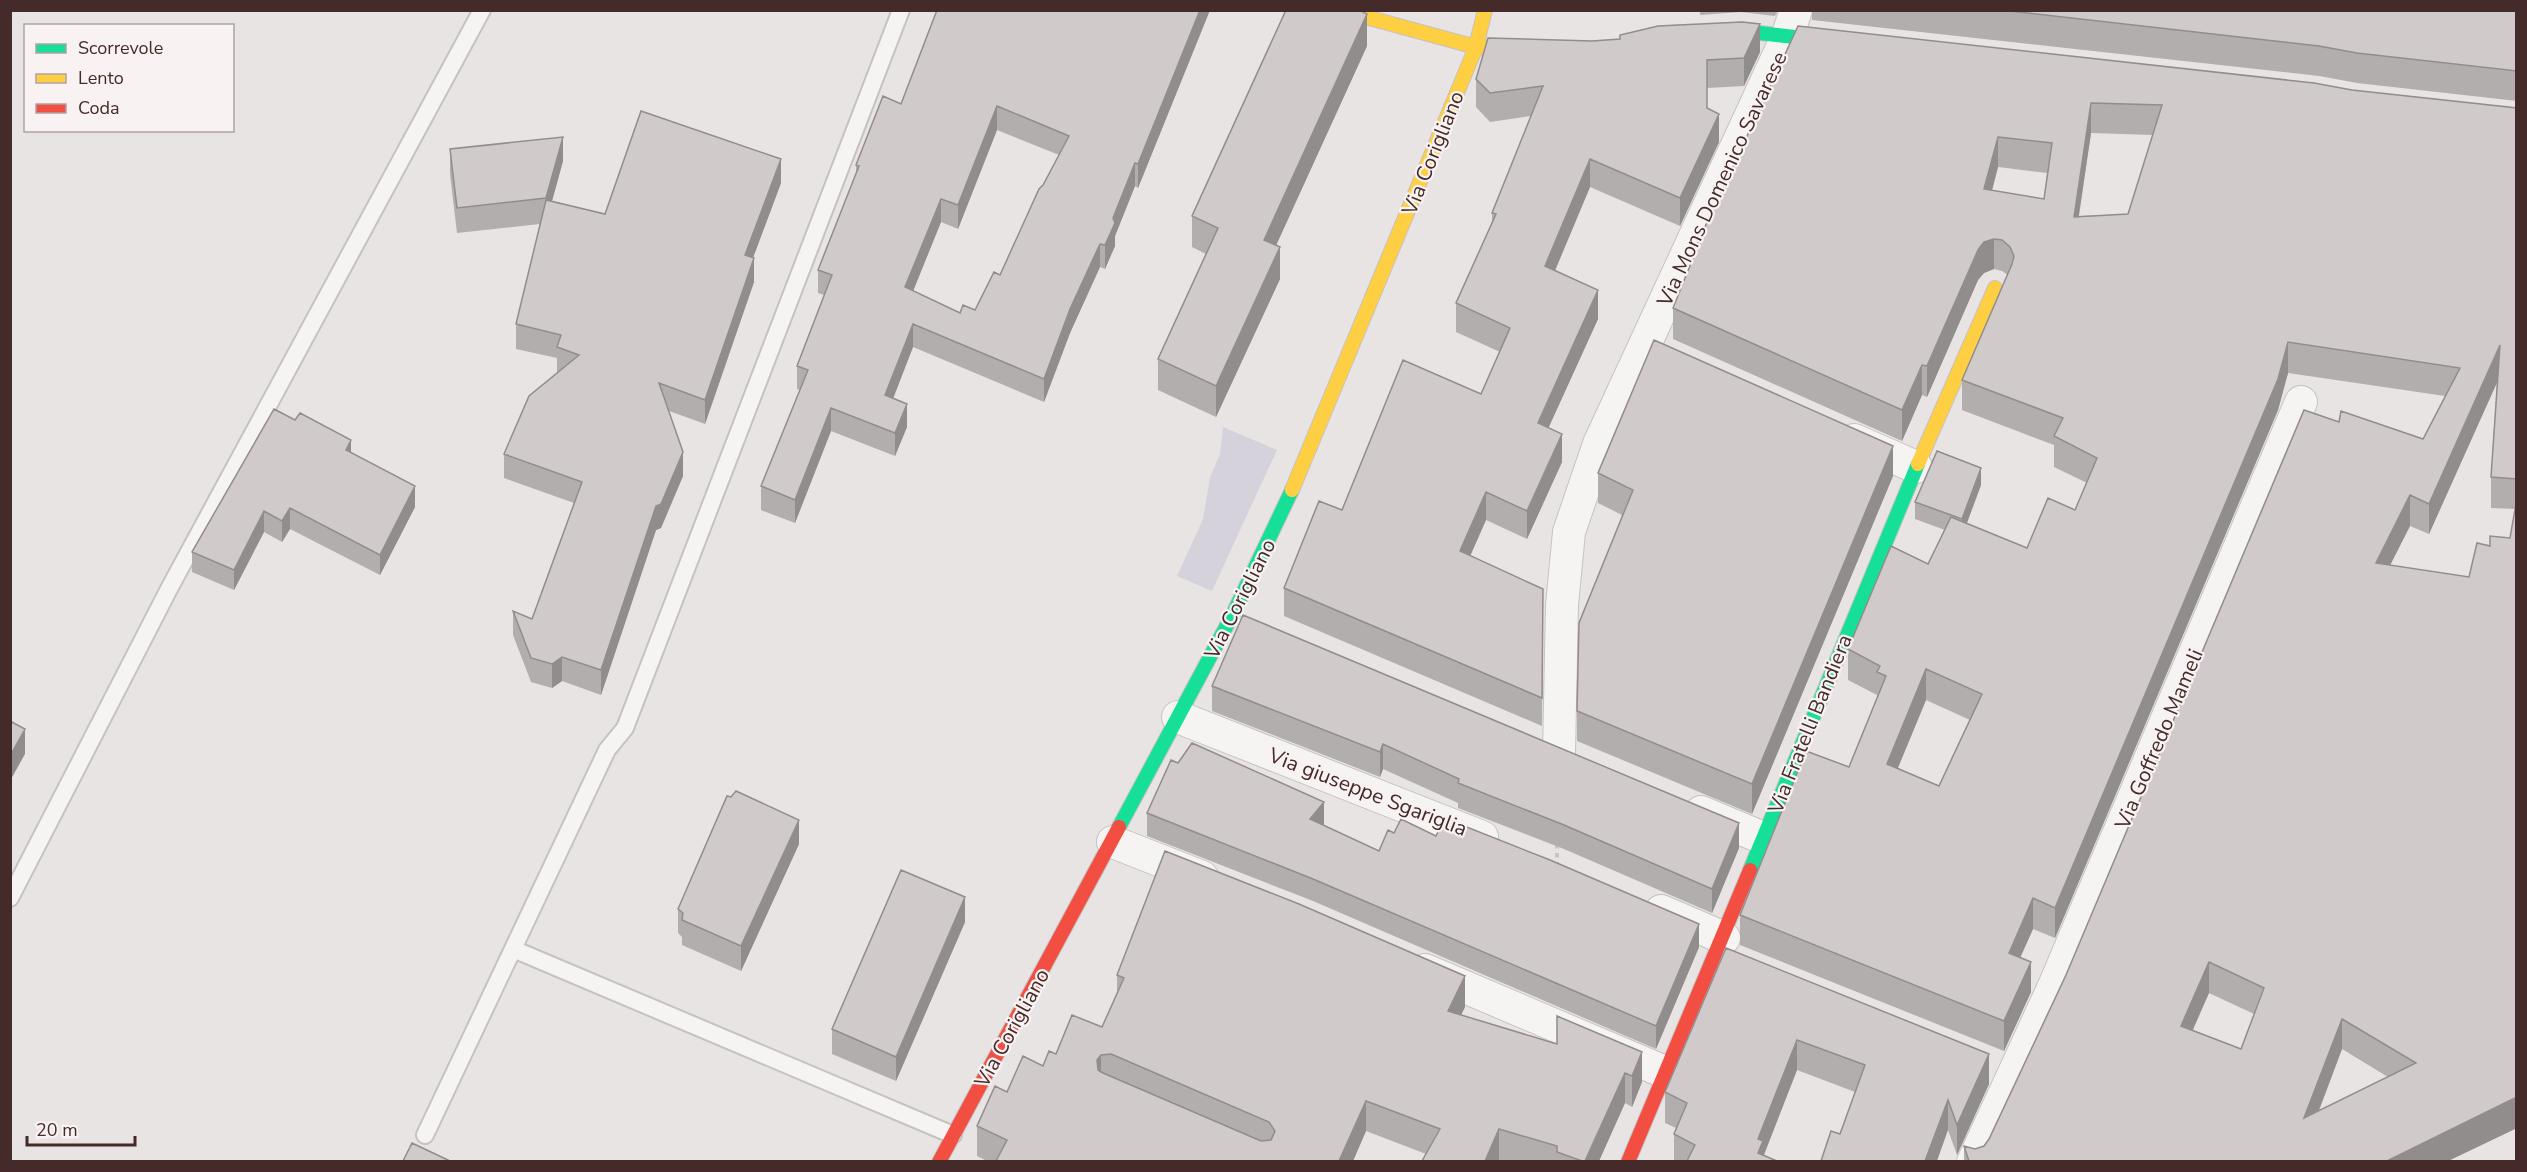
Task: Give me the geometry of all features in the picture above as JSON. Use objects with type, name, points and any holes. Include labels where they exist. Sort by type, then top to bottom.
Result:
[{"type":"street","points":[[1340,10],[1476,47],[1511,48]]},
{"type":"street","name":"Via Corigliano","points":[[939,1161],[1113,842],[1178,717],[1244,618],[1286,505],[1476,47],[1485,10]]},
{"type":"street","points":[[1699,33],[1742,31],[1791,24],[1855,44]]},
{"type":"street","name":"Via Mons Domenico Savarese","points":[[1527,739],[1570,758],[1562,605],[1569,532],[1599,444],[1656,351],[1791,24]]},
{"type":"street","name":"Via Fratelli Bandiera","points":[[1628,1161],[1667,1073],[1728,953],[1763,838],[1916,467],[1995,288]]},
{"type":"street","name":"Via Goffredo Mameli","points":[[1973,1161],[2002,1070],[2055,984],[2301,402]]},
{"type":"street","points":[[1829,429],[1916,467]]},
{"type":"street","name":"Via giuseppe Sgariglia","points":[[1178,717],[1513,849]]},
{"type":"street","points":[[1677,802],[1763,838]]},
{"type":"street","points":[[1113,842],[1231,889]]},
{"type":"street","points":[[1630,898],[1728,953]]},
{"type":"street","points":[[1403,961],[1667,1073]]},
{"type":"lane","points":[[10,897],[170,587],[482,10]]},
{"type":"lane","points":[[425,1135],[607,750],[625,728],[901,10]]},
{"type":"lane","points":[[513,949],[953,1135]]},
{"type":"path","points":[[1556,877],[1557,836]]},
{"type":"shaded area","points":[[1223,427],[1277,450],[1212,591],[1177,576],[1203,519],[1210,477],[1220,454]]},
{"type":"building","points":[[937,10],[1200,10],[1138,164],[1135,163],[1113,218],[1115,223],[1105,245],[1100,244],[1070,309],[1044,379],[913,324],[885,395],[907,404],[895,433],[831,408],[795,500],[761,486],[808,370],[797,366],[832,275],[818,270],[859,166],[856,165],[883,96],[901,104]],"holes":[[[997,106],[1069,136],[1039,189],[1000,275],[994,272],[975,310],[963,305],[960,313],[905,287],[941,199],[958,205]]]},
{"type":"building","points":[[1286,10],[1359,10],[1367,14],[1264,240],[1280,247],[1216,386],[1158,359],[1218,228],[1192,216]]},
{"type":"building","points":[[2002,10],[2517,10],[2517,71],[2357,53],[2319,46]]},
{"type":"building","points":[[1742,22],[1760,24],[1744,58],[1707,60],[1707,108],[1719,114],[1680,198],[1590,159],[1545,266],[1598,290],[1538,423],[1562,434],[1527,511],[1486,492],[1460,551],[1543,589],[1542,698],[1284,588],[1319,501],[1342,510],[1403,360],[1481,394],[1510,328],[1456,303],[1496,214],[1492,213],[1543,86],[1490,93],[1476,79],[1488,38],[1592,41],[1620,39],[1620,35],[1658,26]]},
{"type":"building","points":[[1798,26],[2314,83],[2352,90],[2517,108],[2517,479],[2491,477],[2500,345],[2429,504],[2410,495],[2376,563],[2469,577],[2477,543],[2490,546],[2490,536],[2510,538],[2517,498],[2517,1097],[2387,1161],[1969,1161],[1964,1146],[1975,1149],[1984,1146],[1989,1139],[2066,975],[2304,410],[2339,422],[2341,411],[2423,439],[2460,368],[2288,342],[2278,379],[2055,908],[2033,898],[2009,953],[2031,962],[2004,1021],[1740,915],[1806,751],[1849,767],[1886,676],[1877,672],[1880,666],[1848,649],[1891,546],[1928,564],[1951,517],[2027,548],[2048,498],[2075,510],[2097,458],[2054,436],[2063,418],[1962,380],[2012,264],[2014,256],[2010,247],[2002,240],[1994,239],[1984,242],[1978,250],[1927,366],[1922,365],[1902,410],[1673,308],[1693,258],[1691,257]],"holes":[[[2091,103],[2162,105],[2128,214],[2074,217]],[[1998,137],[2052,143],[2044,199],[1984,189]],[[1926,669],[1982,694],[1939,786],[1887,764]],[[2209,962],[2264,988],[2241,1049],[2181,1026]],[[2342,1019],[2416,1063],[2304,1118]]]},
{"type":"building","points":[[641,111],[781,159],[745,255],[754,258],[705,400],[659,383],[683,452],[661,504],[656,506],[601,670],[562,657],[552,664],[531,658],[513,611],[532,619],[582,482],[504,454],[529,396],[579,355],[557,347],[561,335],[516,324],[546,200],[605,214]]},
{"type":"building","points":[[563,137],[546,198],[457,208],[450,149]]},
{"type":"building","points":[[1654,340],[1893,446],[1752,784],[1577,711],[1579,623],[1633,490],[1598,473]]},
{"type":"building","points":[[274,409],[295,420],[300,413],[351,440],[346,450],[415,486],[380,555],[290,508],[282,521],[264,511],[234,570],[192,552]]},
{"type":"building","points":[[1937,451],[1981,468],[1962,519],[1915,502]]},
{"type":"building","points":[[1243,615],[1739,823],[1712,889],[1564,825],[1458,783],[1459,779],[1383,744],[1380,752],[1212,686]]},
{"type":"building","points":[[10,721],[25,729],[10,756]]},
{"type":"building","points":[[1192,743],[1324,802],[1310,819],[1379,851],[1388,830],[1394,833],[1401,819],[1436,836],[1444,818],[1550,860],[1699,924],[1656,1026],[1313,879],[1147,813],[1171,760],[1178,763]]},
{"type":"building","points":[[736,791],[799,820],[741,946],[682,920],[683,913],[678,909],[727,796],[731,797]]},
{"type":"building","points":[[1165,851],[1299,904],[1465,976],[1448,1011],[1557,1044],[1557,1016],[1642,1052],[1632,1076],[1625,1073],[1585,1161],[1557,1152],[1557,1146],[1499,1129],[1485,1161],[1422,1161],[1440,1129],[1366,1101],[1339,1161],[996,1161],[1007,1140],[977,1126],[995,1086],[1007,1092],[1023,1056],[1043,1066],[1049,1051],[1056,1054],[1072,1015],[1102,1027],[1124,978],[1117,975]],"holes":[[[1111,1054],[1269,1122],[1275,1131],[1271,1140],[1261,1141],[1103,1073],[1098,1070],[1097,1060],[1101,1055]]]},
{"type":"building","points":[[901,870],[965,897],[896,1057],[832,1029]]},
{"type":"building","points":[[1726,948],[1989,1054],[1957,1125],[1948,1100],[1925,1161],[1821,1161],[1831,1131],[1840,1134],[1865,1065],[1797,1040],[1758,1139],[1763,1141],[1758,1153],[1777,1161],[1687,1161],[1695,1145],[1674,1134],[1687,1103],[1665,1092]]},
{"type":"building","points":[[412,1143],[450,1161],[403,1161]]},
{"type":"traffic: fast","points":[[1716,32],[1742,31],[1838,42]]},
{"type":"traffic: fast","points":[[1750,870],[1918,464]]},
{"type":"traffic: fast","points":[[1119,827],[1233,614],[1292,490]]},
{"type":"traffic: slow","points":[[1340,10],[1476,47],[1498,48]]},
{"type":"traffic: slow","points":[[1292,490],[1476,47],[1485,10]]},
{"type":"traffic: slow","points":[[1918,464],[1995,288]]},
{"type":"traffic: jam","points":[[939,1162],[1119,827]]},
{"type":"traffic: jam","points":[[1628,1162],[1750,870]]}]
